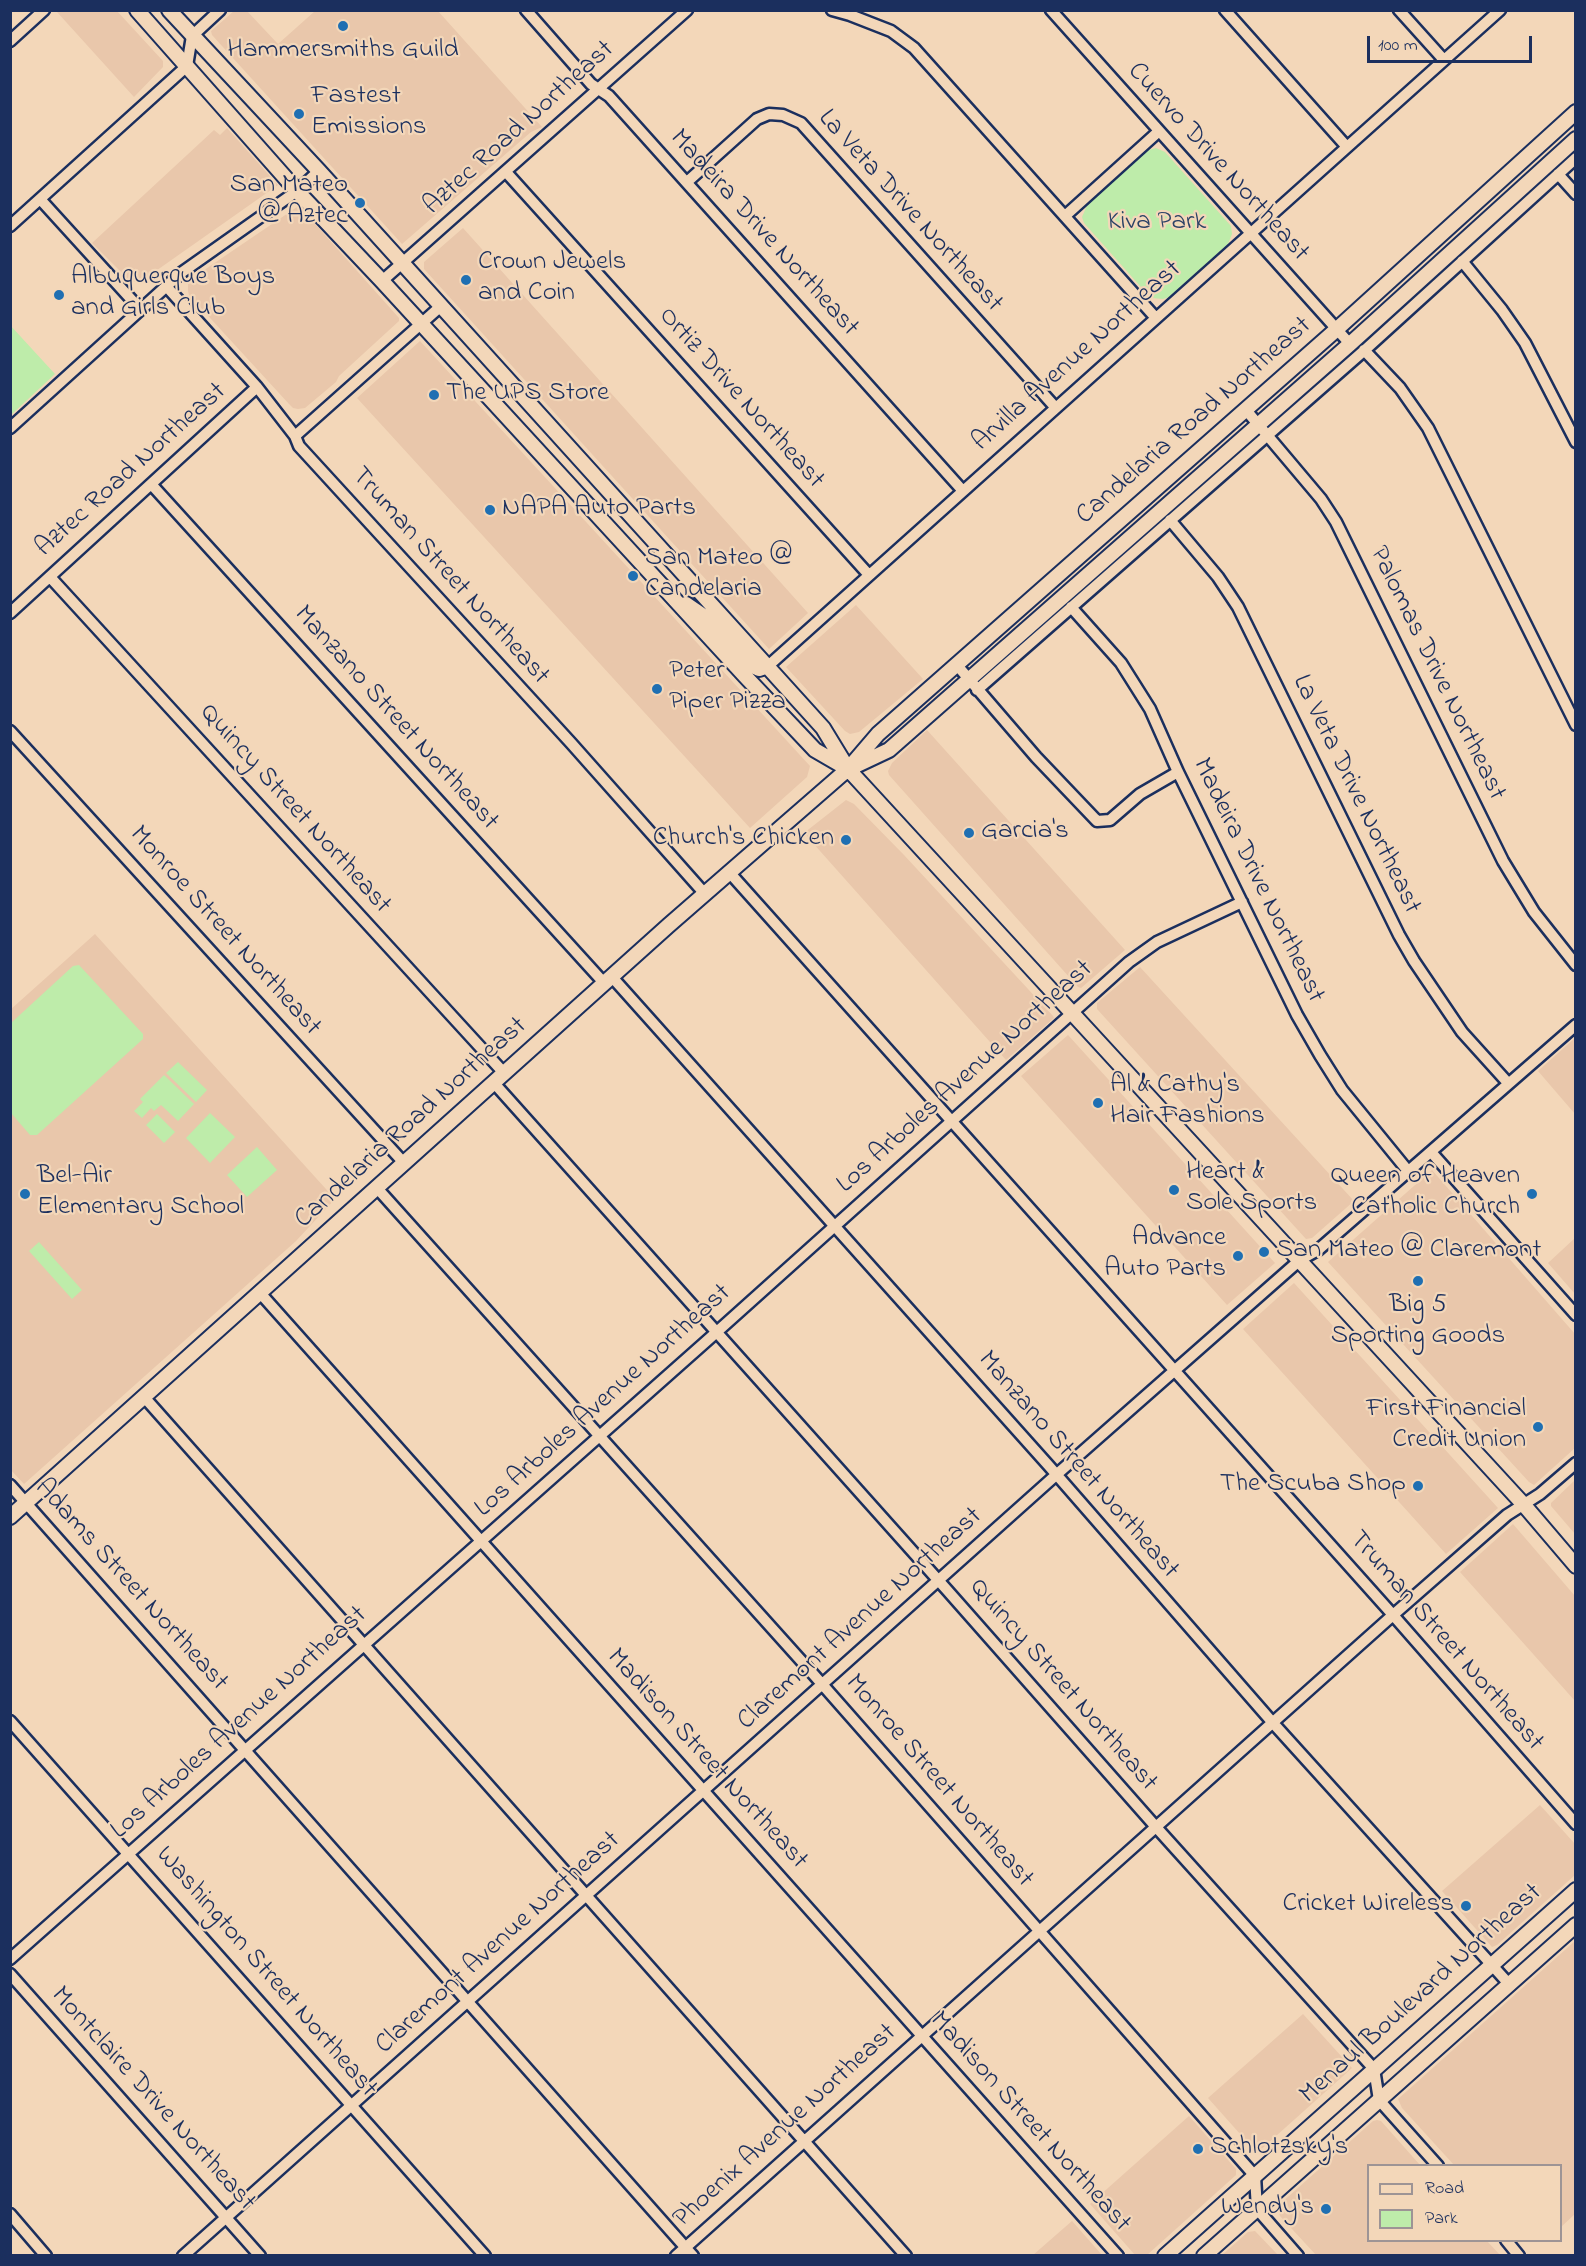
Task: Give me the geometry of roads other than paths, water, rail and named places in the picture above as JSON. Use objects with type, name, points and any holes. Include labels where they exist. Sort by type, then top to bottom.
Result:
[{"type":"main road","points":[[137,10],[297,191],[382,280],[667,592],[815,750],[848,770]]},
{"type":"main road","points":[[170,10],[768,666],[823,728],[848,770],[1524,1505],[1575,1566]]},
{"type":"main road","name":"Candelaria Road Northeast","points":[[10,1517],[705,894],[848,770],[878,734],[1337,329],[1575,112]]},
{"type":"main road","name":"Candelaria Road Northeast","points":[[848,770],[889,750],[973,685],[1263,430],[1350,344],[1575,140]]},
{"type":"main road","points":[[667,592],[702,615],[747,663],[759,669],[768,666]]},
{"type":"main road","name":"Menaul Boulevard Northeast","points":[[1165,2256],[1575,1890]]},
{"type":"main road","name":"Menaul Boulevard Northeast","points":[[1204,2256],[1575,1925]]},
{"type":"street","points":[[10,41],[44,10]]},
{"type":"street","points":[[10,226],[187,66],[192,36],[220,10]]},
{"type":"street","name":"Madeira Drive Northeast","points":[[526,10],[591,84],[609,96],[963,491]]},
{"type":"street","name":"Aztec Road Northeast","points":[[382,280],[687,10]]},
{"type":"street","points":[[832,10],[891,31],[914,48],[1155,317]]},
{"type":"street","name":"Cuervo Drive Northeast","points":[[1051,10],[1350,344]]},
{"type":"street","points":[[1225,10],[1347,147]]},
{"type":"street","points":[[1399,10],[1444,60]]},
{"type":"street","name":"Arvilla Avenue Northeast","points":[[768,666],[1500,10]]},
{"type":"street","name":"La Veta Drive Northeast","points":[[687,182],[757,119],[769,114],[783,115],[801,123],[1055,407]]},
{"type":"street","points":[[1065,216],[1158,132]]},
{"type":"street","points":[[973,685],[1071,607],[1170,520],[1263,430],[1364,350],[1575,158]]},
{"type":"street","points":[[10,428],[181,273],[297,191],[319,171]]},
{"type":"street","name":"Ortiz Drive Northeast","points":[[506,172],[869,575]]},
{"type":"street","points":[[1558,174],[1575,194]]},
{"type":"street","points":[[40,199],[140,309]]},
{"type":"street","points":[[1462,261],[1502,310],[1525,343],[1575,442]]},
{"type":"street","name":"Truman Street Northeast","points":[[166,286],[257,387],[295,436],[299,446],[579,751],[705,894]]},
{"type":"street","points":[[295,436],[441,306]]},
{"type":"street","points":[[1364,350],[1400,388],[1428,428],[1575,725]]},
{"type":"street","name":"Aztec Road Northeast","points":[[10,613],[257,387]]},
{"type":"street","name":"Palomas Drive Northeast","points":[[1246,410],[1321,499],[1336,522],[1503,861],[1534,912],[1575,965]]},
{"type":"street","name":"Manzano Street Northeast","points":[[151,484],[834,1225],[1273,1723],[1509,1984]]},
{"type":"street","name":"La Veta Drive Northeast","points":[[1170,520],[1218,577],[1238,607],[1399,935],[1414,961],[1462,1032],[1508,1083]]},
{"type":"street","name":"Quincy Street Northeast","points":[[50,577],[499,1078],[717,1332],[1374,2069]]},
{"type":"street","name":"Madeira Drive Northeast","points":[[1071,607],[1105,644],[1130,677],[1150,710],[1297,1015],[1320,1055],[1342,1090],[1408,1171]]},
{"type":"street","points":[[956,664],[1089,816],[1097,821],[1110,820],[1140,794],[1178,772]]},
{"type":"street","name":"Monroe Street Northeast","points":[[10,731],[404,1163]]},
{"type":"street","name":"Truman Street Northeast","points":[[729,873],[1393,1615],[1575,1824]]},
{"type":"street","name":"Los Arboles Avenue Northeast","points":[[10,1959],[717,1332],[1142,951],[1156,942],[1242,903]]},
{"type":"street","name":"Claremont Avenue Northeast","points":[[183,2256],[1056,1475],[1300,1260],[1318,1250],[1575,1025]]},
{"type":"street","points":[[1431,1152],[1575,1315]]},
{"type":"street","name":"Monroe Street Northeast","points":[[377,1188],[823,1685],[1255,2176]]},
{"type":"street","name":"Madison Street Northeast","points":[[261,1294],[1118,2256]]},
{"type":"street","points":[[145,1398],[906,2256]]},
{"type":"street","name":"Phoenix Avenue Northeast","points":[[676,2256],[1393,1615],[1507,1515],[1540,1494],[1575,1464]]},
{"type":"street","name":"Adams Street Northeast","points":[[10,1485],[693,2256]]},
{"type":"street","name":"Washington Street Northeast","points":[[10,1720],[485,2256]]},
{"type":"street","name":"Montclaire Drive Northeast","points":[[10,1974],[260,2256]]},
{"type":"street","points":[[1374,2069],[1379,2100],[1436,2164]]},
{"type":"street","points":[[1255,2176],[1257,2209],[1298,2256]]},
{"type":"street","points":[[10,2214],[46,2256]]},
{"type":"street","points":[[1507,2242],[1519,2256]]},
{"type":"place","name":"Hammersmiths Guild","points":[[343,26]]},
{"type":"place","name":"Fastest Emissions","points":[[299,114]]},
{"type":"place","name":"San Mateo @ Aztec","points":[[360,203]]},
{"type":"place","name":"Crown Jewels and Coin","points":[[466,280]]},
{"type":"place","name":"Albuquerque Boys and Girls Club","points":[[59,295]]},
{"type":"place","name":"The UPS Store","points":[[434,395]]},
{"type":"place","name":"NAPA Auto Parts","points":[[490,510]]},
{"type":"place","name":"San Mateo @ Candelaria","points":[[633,576]]},
{"type":"place","name":"Peter Piper Pizza","points":[[657,689]]},
{"type":"place","name":"Garcia's","points":[[969,833]]},
{"type":"place","name":"Church's Chicken","points":[[846,840]]},
{"type":"place","name":"Al & Cathy's Hair Fashions","points":[[1098,1103]]},
{"type":"place","name":"Heart & Sole Sports","points":[[1174,1190]]},
{"type":"place","name":"Bel-Air Elementary School","points":[[25,1194]]},
{"type":"place","name":"Queen of Heaven Catholic Church","points":[[1532,1194]]},
{"type":"place","name":"San Mateo @ Claremont","points":[[1264,1252]]},
{"type":"place","name":"Advance Auto Parts","points":[[1238,1256]]},
{"type":"place","name":"Big 5 Sporting Goods","points":[[1418,1281]]},
{"type":"place","name":"First Financial Credit Union","points":[[1538,1427]]},
{"type":"place","name":"The Scuba Shop","points":[[1418,1486]]},
{"type":"place","name":"Cricket Wireless","points":[[1466,1906]]},
{"type":"place","name":"Schlotzsky's","points":[[1198,2149]]},
{"type":"place","name":"Wendy's","points":[[1326,2209]]},
{"type":"park label","name":"Kiva Park","points":[[1157,224]]}]
